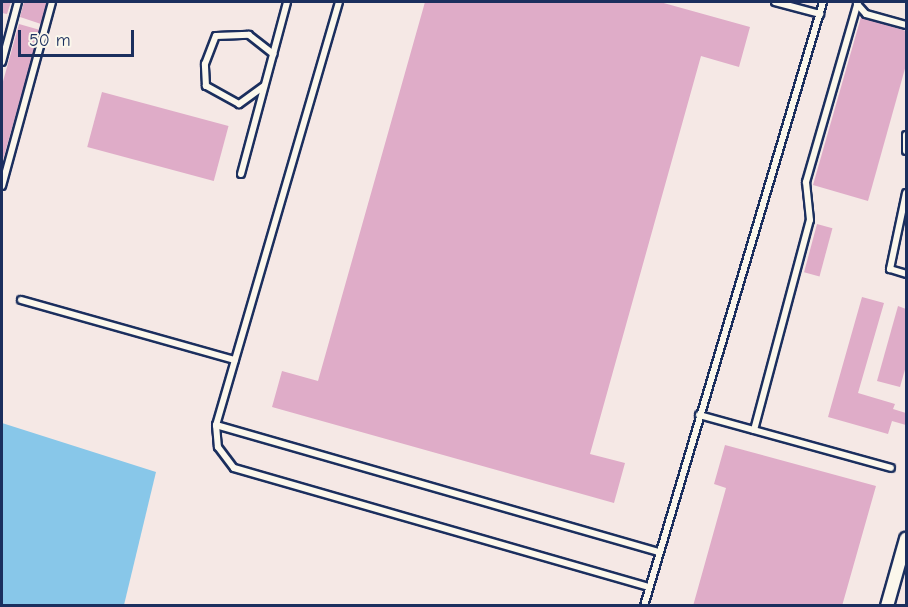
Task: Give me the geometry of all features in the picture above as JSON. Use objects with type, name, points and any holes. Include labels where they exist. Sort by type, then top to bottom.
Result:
[{"type":"street","points":[[887,606],[906,539]]},
{"type":"lane","points":[[2,62],[18,2]]},
{"type":"lane","points":[[2,186],[52,2]]},
{"type":"lane","points":[[242,174],[287,2]]},
{"type":"lane","points":[[339,2],[216,425],[218,447],[234,468],[649,587]]},
{"type":"lane","points":[[775,2],[820,14]]},
{"type":"lane","points":[[644,606],[658,552],[824,2]]},
{"type":"lane","points":[[857,3],[866,14],[906,25]]},
{"type":"lane","points":[[754,430],[810,220],[806,182],[857,3]]},
{"type":"lane","points":[[264,86],[239,104],[206,86],[205,64],[216,36],[249,35],[273,54]]},
{"type":"lane","points":[[906,135],[906,151]]},
{"type":"lane","points":[[906,193],[890,269],[906,274]]},
{"type":"lane","points":[[21,300],[235,360]]},
{"type":"lane","points":[[699,415],[891,468]]},
{"type":"lane","points":[[216,425],[658,552]]},
{"type":"water","points":[[2,423],[156,472],[124,605],[2,605]]},
{"type":"building","points":[[2,2],[11,2],[7,14],[2,13]]},
{"type":"building","points":[[24,2],[47,2],[41,24],[20,17]]},
{"type":"building","points":[[425,2],[660,2],[750,27],[739,67],[701,56],[590,454],[625,463],[614,503],[272,407],[282,371],[318,381]]},
{"type":"building","points":[[861,17],[906,31],[906,65],[868,201],[813,185]]},
{"type":"building","points":[[19,24],[40,30],[2,163],[2,85]]},
{"type":"building","points":[[102,92],[229,126],[214,181],[87,147]]},
{"type":"building","points":[[817,224],[832,228],[820,276],[804,272]]},
{"type":"building","points":[[862,297],[884,303],[858,393],[895,404],[893,409],[906,413],[906,425],[892,421],[888,434],[828,417]]},
{"type":"building","points":[[898,306],[906,309],[906,366],[900,387],[877,381]]},
{"type":"building","points":[[725,445],[876,486],[842,606],[693,606],[726,488],[714,484]]}]
